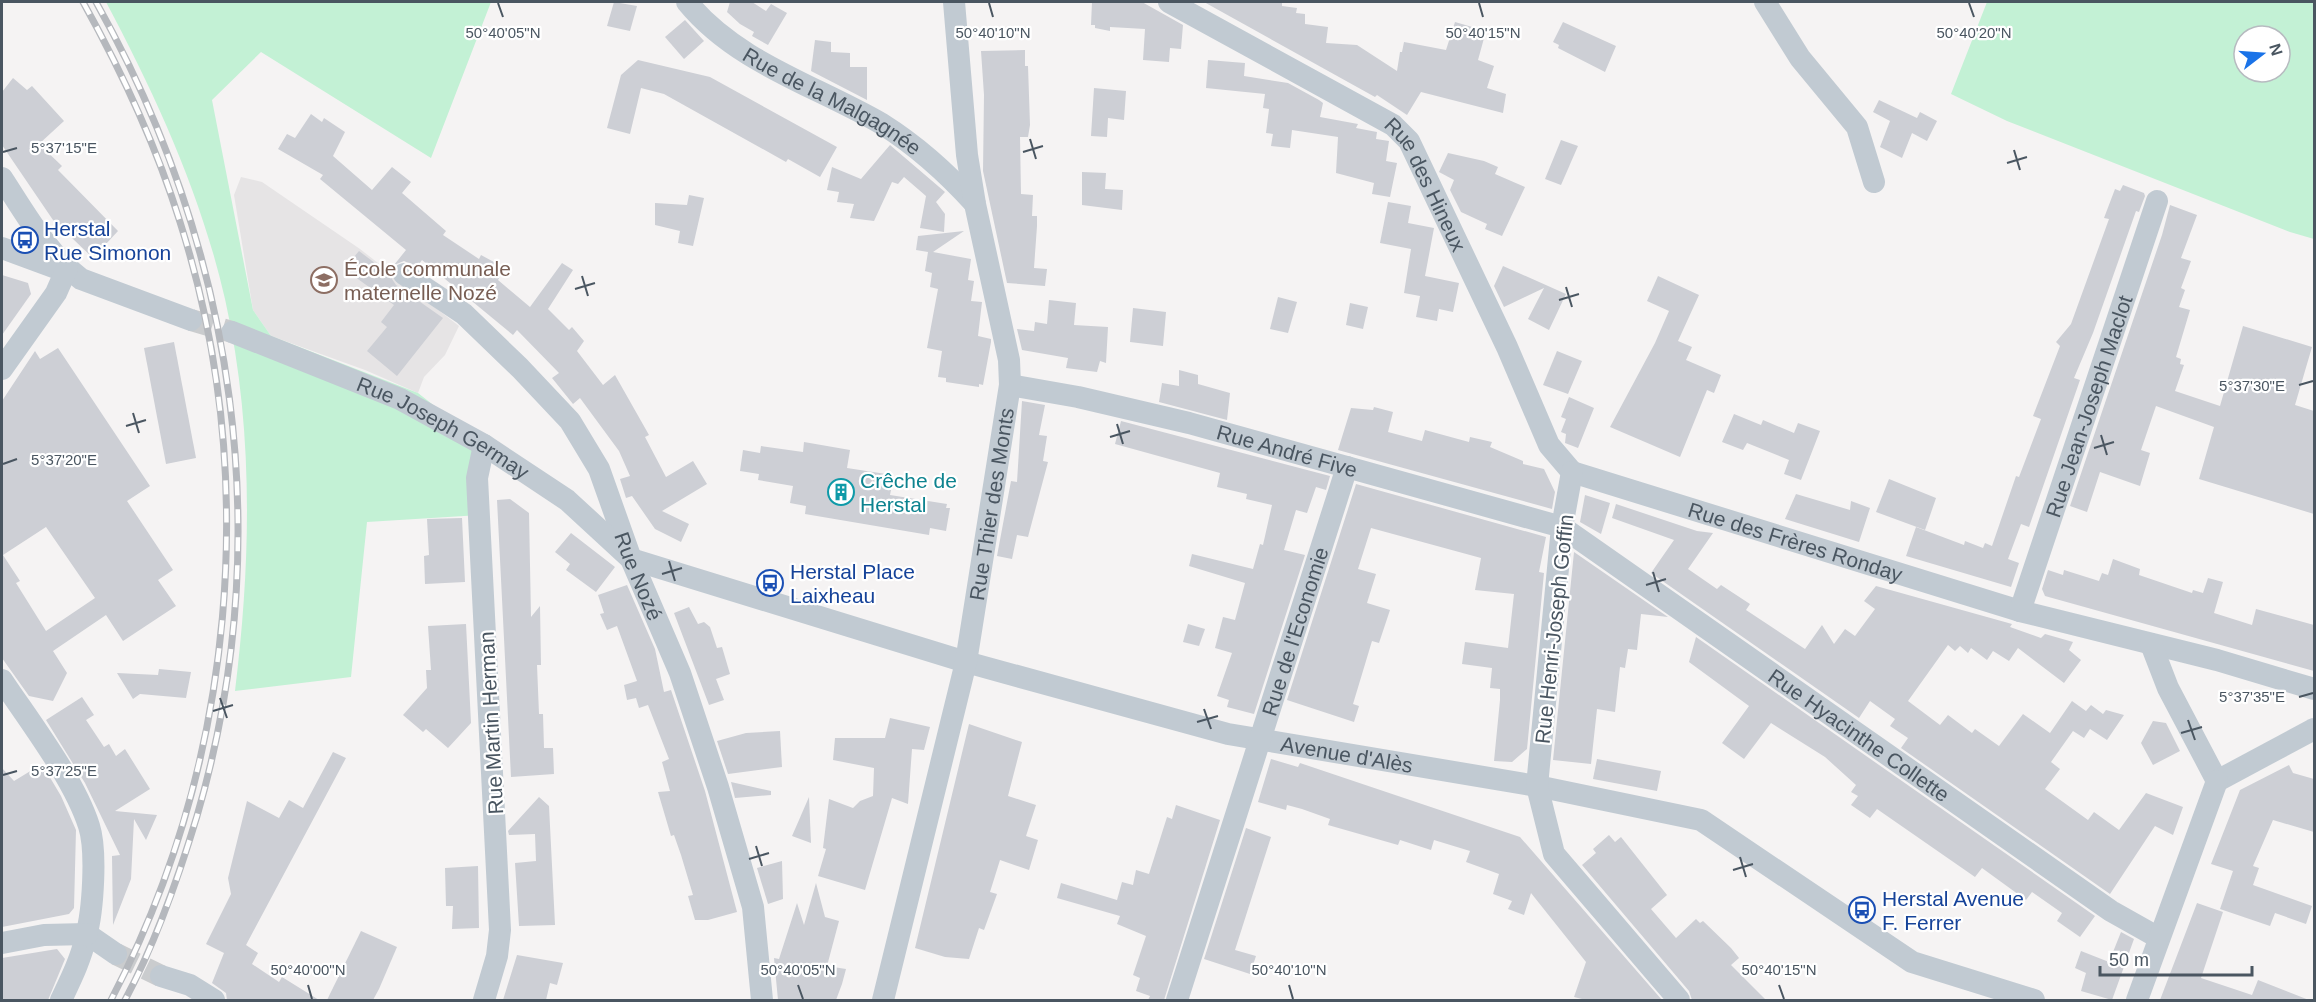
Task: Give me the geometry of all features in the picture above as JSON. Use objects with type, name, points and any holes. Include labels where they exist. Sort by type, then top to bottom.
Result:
[{"type":"street","name":"Rue de la Malgagnée","points":[[687,2],[721,37],[749,55],[905,139],[957,184],[975,204]]},
{"type":"street","name":"Rue Thier des Monts","points":[[883,1000],[966,662],[1010,385],[1010,360],[975,204],[967,155],[954,2]]},
{"type":"street","name":"Rue des Hineux","points":[[1169,2],[1384,120],[1409,141],[1507,347],[1549,446],[1572,472]]},
{"type":"street","points":[[1765,2],[1800,58],[1857,127],[1874,182]]},
{"type":"street","points":[[2,178],[34,226],[67,268],[81,279],[191,320]]},
{"type":"street","name":"Rue Jean-Joseph Maclot","points":[[2020,610],[2157,201]]},
{"type":"street","points":[[2,248],[56,268],[67,268]]},
{"type":"street","points":[[2,369],[56,292],[67,268]]},
{"type":"street","name":"Rue Nozé","points":[[404,274],[464,314],[520,368],[570,421],[599,469],[631,559],[680,674],[718,787],[753,908],[762,1000]]},
{"type":"street","name":"Rue Joseph Germay","points":[[232,332],[400,399],[484,445],[567,500],[631,559]]},
{"type":"street","name":"Rue André Five","points":[[1010,385],[1078,397],[1189,423],[1562,527]]},
{"type":"street","name":"Rue Martin Herman","points":[[484,445],[477,478],[500,930],[497,956],[484,1000]]},
{"type":"street","name":"Rue de l'Economie","points":[[1177,1000],[1347,467]]},
{"type":"street","name":"Rue Henri-Joseph Goffin","points":[[1572,472],[1562,527],[1537,786],[1554,854],[1679,1000]]},
{"type":"street","name":"Rue des Frères Ronday","points":[[1572,472],[2020,610],[2217,660],[2314,689]]},
{"type":"street","name":"Rue Hyacinthe Collette","points":[[1562,527],[2111,911],[2159,938]]},
{"type":"street","name":"Avenue d'Alès","points":[[631,559],[966,662],[1259,741],[1537,786],[1701,820],[1912,962],[2034,1000]]},
{"type":"street","points":[[2151,644],[2168,688],[2217,781]]},
{"type":"street","points":[[2,680],[76,797],[89,827],[93,856],[87,934],[77,966],[61,1000]]},
{"type":"street","points":[[2137,1000],[2217,781],[2314,729]]},
{"type":"street","points":[[2294,740],[2314,748]]},
{"type":"street","points":[[2,943],[44,935],[87,934],[116,954]]},
{"type":"street","points":[[161,976],[190,985],[214,1000]]},
{"type":"shaded area","name":"École communale maternelle Nozé","points":[[241,177],[262,182],[360,249],[459,326],[445,355],[424,377],[418,393],[365,370],[271,336],[253,310],[234,195]]},
{"type":"green space","points":[[106,2],[491,2],[431,158],[261,52],[212,100],[253,310],[271,336],[418,393],[484,445],[480,515],[367,522],[351,677],[235,691],[247,544],[247,495],[241,396],[225,299],[203,222],[175,146]]},
{"type":"green space","points":[[1987,2],[2314,2],[2314,239],[2290,232],[2007,121],[1951,94]]},
{"type":"building","points":[[614,2],[637,6],[630,31],[607,26]]},
{"type":"building","points":[[730,2],[752,2],[766,11],[771,4],[787,13],[768,45],[752,36],[754,32],[740,24],[727,12]]},
{"type":"building","points":[[1092,2],[1142,2],[1183,25],[1181,49],[1170,48],[1169,62],[1143,60],[1145,29],[1110,27],[1110,31],[1095,28],[1095,25],[1091,25]]},
{"type":"building","points":[[1204,2],[1282,2],[1282,6],[1297,8],[1296,13],[1305,14],[1305,24],[1328,27],[1326,43],[1357,45],[1397,71],[1404,42],[1446,50],[1455,22],[1486,31],[1478,60],[1494,66],[1487,88],[1506,94],[1503,113],[1421,92],[1407,115],[1377,95],[1375,97]]},
{"type":"building","points":[[685,20],[704,41],[684,59],[665,37]]},
{"type":"building","points":[[1563,22],[1616,46],[1605,72],[1558,48],[1559,45],[1553,42]]},
{"type":"building","points":[[815,40],[831,42],[831,52],[850,53],[850,67],[867,67],[867,100],[811,71]]},
{"type":"building","points":[[1025,50],[1025,66],[1028,66],[1030,125],[1028,137],[1020,137],[1021,194],[1033,195],[1032,216],[1037,216],[1034,268],[1047,269],[1045,286],[1007,283],[983,171],[984,95],[981,51]]},
{"type":"building","points":[[638,60],[710,77],[837,147],[820,177],[788,159],[786,162],[664,94],[641,88],[630,134],[607,128],[621,75]]},
{"type":"building","points":[[1208,60],[1245,63],[1244,76],[1288,83],[1323,103],[1320,117],[1358,124],[1356,128],[1377,132],[1376,139],[1389,141],[1386,161],[1397,163],[1390,197],[1372,194],[1374,183],[1336,173],[1338,137],[1292,130],[1290,148],[1271,146],[1273,134],[1266,133],[1269,109],[1263,108],[1265,94],[1206,88]]},
{"type":"building","points":[[13,78],[27,90],[32,86],[64,121],[39,144],[62,166],[58,170],[118,231],[93,258],[53,220],[2,145],[2,92]]},
{"type":"building","points":[[1094,88],[1126,91],[1124,120],[1108,118],[1107,137],[1091,136]]},
{"type":"building","points":[[1879,100],[1917,118],[1920,112],[1937,121],[1927,141],[1912,133],[1902,158],[1880,147],[1890,121],[1873,112]]},
{"type":"building","points":[[311,114],[322,122],[324,118],[345,132],[333,156],[372,190],[392,167],[411,182],[402,193],[446,231],[443,235],[479,259],[481,255],[505,268],[498,280],[530,307],[562,263],[573,270],[548,309],[569,330],[572,327],[584,341],[577,351],[603,385],[615,375],[649,435],[645,437],[666,477],[693,461],[707,484],[662,511],[689,524],[681,542],[655,529],[632,496],[626,498],[620,479],[630,476],[619,451],[580,398],[573,404],[552,378],[559,373],[517,330],[513,335],[422,260],[417,267],[404,261],[394,265],[406,250],[320,179],[323,175],[278,149],[287,134],[295,138]]},
{"type":"building","points":[[1561,140],[1578,146],[1561,185],[1545,179]]},
{"type":"building","points":[[890,145],[945,192],[936,202],[945,214],[944,232],[920,228],[926,196],[904,177],[898,184],[892,182],[874,221],[850,218],[854,204],[837,202],[839,192],[827,190],[832,167],[861,179]]},
{"type":"building","points":[[1448,153],[1484,161],[1498,167],[1495,174],[1525,187],[1502,236],[1485,229],[1487,224],[1461,212],[1450,190],[1454,180],[1439,172]]},
{"type":"building","points":[[1082,172],[1106,173],[1105,189],[1123,190],[1122,210],[1082,205]]},
{"type":"building","points":[[2123,185],[2144,193],[2145,196],[2139,212],[2136,211],[2093,333],[2074,378],[2080,380],[2029,527],[2021,524],[2008,559],[2019,563],[2011,587],[1906,556],[1916,527],[1964,545],[1965,541],[1983,548],[1985,543],[1992,546],[2016,476],[2019,477],[2041,419],[2033,416],[2060,346],[2056,342],[2071,324],[2109,219],[2104,218],[2115,189],[2120,191]]},
{"type":"building","points":[[689,195],[704,198],[693,246],[678,243],[680,231],[655,225],[655,203],[687,205]]},
{"type":"building","points":[[1388,202],[1411,206],[1408,223],[1434,228],[1425,276],[1459,283],[1453,312],[1439,309],[1437,321],[1416,317],[1420,296],[1404,293],[1411,249],[1380,243]]},
{"type":"building","points":[[2170,205],[2197,215],[2181,258],[2191,261],[2181,288],[2185,290],[2179,307],[2190,310],[2176,357],[2181,359],[2180,364],[2184,365],[2175,391],[2220,406],[2243,326],[2312,347],[2295,405],[2314,411],[2314,514],[2199,479],[2214,427],[2156,406],[2141,450],[2150,453],[2140,486],[2100,472],[2087,512],[2070,506],[2162,235]]},
{"type":"building","points":[[964,231],[933,252],[971,259],[968,280],[974,281],[971,301],[982,302],[978,336],[991,339],[983,385],[979,384],[979,387],[946,382],[946,378],[938,377],[942,351],[927,348],[938,289],[930,287],[932,273],[925,271],[928,252],[916,250],[918,236]]},
{"type":"building","points":[[359,251],[388,273],[392,267],[392,279],[396,285],[443,318],[397,376],[367,351],[387,327],[381,322],[394,305],[344,269]]},
{"type":"building","points":[[1503,266],[1566,294],[1549,330],[1528,319],[1544,288],[1504,307],[1494,286]]},
{"type":"building","points":[[2,275],[28,283],[31,294],[2,335]]},
{"type":"building","points":[[1658,276],[1699,295],[1678,341],[1692,347],[1686,360],[1721,375],[1714,393],[1707,390],[1680,457],[1610,427],[1655,343],[1669,311],[1647,301]]},
{"type":"building","points":[[1278,297],[1297,302],[1288,333],[1270,329]]},
{"type":"building","points":[[1049,300],[1076,303],[1074,325],[1108,327],[1106,363],[1100,361],[1097,372],[1066,368],[1068,358],[1022,350],[1017,329],[1034,331],[1035,322],[1047,324]]},
{"type":"building","points":[[1350,303],[1368,307],[1363,329],[1346,325]]},
{"type":"building","points":[[1133,308],[1166,312],[1163,346],[1130,342]]},
{"type":"building","points":[[174,342],[196,458],[166,464],[144,348]]},
{"type":"building","points":[[58,348],[150,486],[127,501],[173,570],[158,580],[176,606],[123,641],[106,615],[53,651],[67,673],[53,701],[29,696],[2,658],[2,401],[35,351],[40,359]],"holes":[[[46,527],[95,598],[46,631],[16,583],[20,581],[3,555]]]},
{"type":"building","points":[[1557,351],[1582,361],[1568,394],[1543,385]]},
{"type":"building","points":[[1179,370],[1198,375],[1198,384],[1230,393],[1227,420],[1159,402],[1162,383],[1179,386]]},
{"type":"building","points":[[1569,397],[1594,408],[1578,448],[1565,443],[1566,434],[1561,432],[1566,419],[1561,417]]},
{"type":"building","points":[[1022,401],[1045,405],[1039,435],[1047,436],[1043,461],[1048,462],[1028,537],[1017,535],[1012,559],[997,556],[1011,481],[1017,482]]},
{"type":"building","points":[[1374,407],[1393,412],[1388,432],[1422,441],[1425,430],[1469,442],[1470,437],[1492,442],[1490,447],[1523,461],[1523,464],[1544,469],[1555,492],[1552,509],[1338,450],[1351,408],[1373,410]]},
{"type":"building","points":[[1734,414],[1761,425],[1763,420],[1794,433],[1798,423],[1820,431],[1801,480],[1784,474],[1789,460],[1747,443],[1743,450],[1722,442]]},
{"type":"building","points":[[1121,421],[1330,476],[1326,490],[1316,487],[1307,513],[1296,510],[1284,550],[1305,555],[1254,714],[1227,707],[1229,700],[1217,696],[1232,653],[1215,648],[1223,617],[1235,620],[1245,583],[1189,566],[1192,554],[1253,569],[1260,544],[1263,545],[1272,505],[1246,499],[1247,494],[1217,487],[1220,473],[1115,444]]},
{"type":"building","name":"Crêche de Herstal","points":[[804,442],[850,450],[847,468],[886,474],[885,484],[892,485],[890,495],[947,504],[946,508],[950,508],[946,531],[930,528],[929,535],[805,514],[806,506],[790,503],[793,486],[758,480],[759,474],[740,471],[743,450],[760,453],[761,446],[803,452]]},
{"type":"building","points":[[1889,479],[1936,498],[1925,530],[1876,512]]},
{"type":"building","points":[[1356,484],[1546,537],[1539,572],[1544,573],[1527,749],[1512,762],[1494,761],[1500,689],[1490,688],[1492,668],[1462,664],[1465,642],[1508,648],[1514,594],[1475,590],[1481,558],[1371,528],[1358,569],[1376,574],[1367,603],[1390,610],[1379,643],[1372,641],[1353,704],[1359,706],[1354,722],[1287,700]]},
{"type":"building","points":[[1796,494],[1850,510],[1851,501],[1870,508],[1859,542],[1785,519]]},
{"type":"building","points":[[1585,495],[1610,503],[1601,534],[1580,522]]},
{"type":"building","points":[[510,499],[529,513],[531,617],[540,606],[541,665],[537,665],[539,714],[543,714],[544,748],[553,748],[554,774],[511,777],[497,500]]},
{"type":"building","points":[[1616,504],[1697,531],[1713,533],[1688,569],[1717,589],[1721,585],[1750,604],[1746,610],[1805,649],[1822,625],[1834,644],[1845,629],[1855,636],[1875,609],[1864,601],[1876,586],[2012,624],[2010,627],[2041,638],[2045,634],[2073,642],[2069,650],[2081,660],[2064,683],[2018,648],[2009,661],[1993,651],[1987,660],[1971,648],[1968,653],[1960,646],[1955,651],[1948,645],[1908,701],[1940,725],[1948,715],[1972,733],[1975,729],[1999,746],[2023,714],[2050,733],[2072,701],[2086,711],[2091,705],[2103,714],[2106,710],[2124,715],[2107,740],[2090,729],[2084,738],[2073,731],[2051,762],[2060,769],[2045,789],[2088,820],[2094,812],[2119,830],[2146,793],[2183,807],[2173,835],[2155,826],[2110,894],[1901,748],[1908,738],[1890,726],[1895,719],[1870,701],[1859,718],[1651,573],[1674,540],[1612,518]]},
{"type":"building","points":[[462,518],[465,582],[425,584],[424,556],[429,555],[427,519]]},
{"type":"building","points":[[571,533],[615,567],[596,592],[566,570],[570,564],[555,552]]},
{"type":"building","points":[[1574,552],[1668,617],[1641,614],[1637,650],[1628,649],[1625,668],[1620,667],[1615,712],[1597,709],[1591,764],[1553,760]]},
{"type":"building","points":[[2113,559],[2140,569],[2139,575],[2192,593],[2193,590],[2203,593],[2208,578],[2223,582],[2214,613],[2252,625],[2256,609],[2314,625],[2314,671],[2045,596],[2042,589],[2048,570],[2063,575],[2064,570],[2099,581],[2102,573],[2108,575]]},
{"type":"building","points":[[627,585],[655,649],[664,692],[671,690],[705,791],[737,912],[708,920],[695,920],[688,896],[693,895],[674,835],[671,836],[658,792],[670,791],[662,762],[669,759],[648,705],[639,708],[636,698],[627,700],[624,685],[637,681],[617,626],[607,630],[600,614],[604,613],[598,595]]},
{"type":"building","points":[[689,607],[698,624],[704,622],[710,627],[717,648],[722,647],[730,674],[716,679],[724,700],[709,705],[674,613]]},
{"type":"building","points":[[466,624],[471,723],[448,748],[426,729],[423,732],[403,715],[427,688],[426,670],[431,670],[428,626]]},
{"type":"building","points":[[1188,624],[1205,629],[1199,646],[1183,642]]},
{"type":"building","points":[[1696,637],[2095,916],[2080,937],[2057,921],[2062,913],[2032,892],[2026,900],[1982,868],[1975,877],[1877,809],[1870,818],[1851,805],[1858,796],[1851,792],[1856,785],[1825,757],[1771,723],[1744,759],[1722,743],[1749,706],[1689,662]]},
{"type":"building","points":[[159,669],[191,672],[186,698],[140,694],[133,699],[117,673],[158,675]]},
{"type":"building","points":[[82,697],[94,715],[86,720],[104,747],[109,744],[116,756],[125,749],[150,789],[115,811],[157,815],[146,840],[134,819],[131,879],[113,925],[112,856],[120,855],[85,783],[46,720]]},
{"type":"building","points":[[890,718],[930,727],[924,750],[912,749],[908,804],[892,798],[865,890],[818,876],[826,849],[823,848],[829,799],[853,808],[860,801],[873,796],[874,768],[833,760],[835,738],[885,738]]},
{"type":"building","points":[[2153,721],[2166,723],[2180,751],[2153,765],[2141,743]]},
{"type":"building","points":[[969,724],[1022,742],[1008,796],[1036,805],[1026,836],[1038,840],[1029,870],[1000,860],[990,892],[997,894],[984,930],[979,928],[969,959],[945,957],[915,948]]},
{"type":"building","points":[[780,731],[782,767],[728,774],[717,741],[746,733]]},
{"type":"building","points":[[333,752],[346,758],[246,945],[258,953],[252,964],[279,982],[282,977],[319,1000],[227,1000],[226,993],[212,983],[224,953],[206,944],[231,894],[228,878],[247,801],[279,818],[289,800],[303,808]]},
{"type":"building","points":[[1271,759],[1298,767],[1300,763],[1520,837],[1662,1000],[1586,1000],[1574,997],[1586,962],[1531,893],[1524,915],[1508,909],[1512,901],[1493,894],[1499,874],[1466,862],[1470,851],[1434,840],[1431,850],[1400,840],[1398,845],[1328,825],[1330,819],[1302,809],[1287,805],[1286,810],[1258,802]]},
{"type":"building","points":[[1597,759],[1661,771],[1657,791],[1593,779]]},
{"type":"building","points":[[42,764],[61,796],[76,830],[74,908],[69,914],[2,927],[2,768],[14,781]]},
{"type":"building","points":[[2289,765],[2293,773],[2314,779],[2314,832],[2273,820],[2253,866],[2259,868],[2253,885],[2312,906],[2306,924],[2275,913],[2270,926],[2220,909],[2233,871],[2211,864],[2240,790]]},
{"type":"building","points":[[731,782],[771,791],[771,795],[735,798]]},
{"type":"building","points":[[539,797],[549,806],[555,925],[519,926],[515,863],[536,861],[535,834],[509,835],[508,831]]},
{"type":"building","points":[[809,797],[811,843],[792,836]]},
{"type":"building","points":[[1176,805],[1220,820],[1164,1000],[1148,1000],[1150,996],[1136,991],[1140,978],[1133,975],[1146,936],[1117,924],[1120,916],[1057,898],[1061,883],[1117,900],[1122,882],[1133,885],[1136,870],[1149,874],[1167,817],[1172,819]]},
{"type":"building","points":[[1246,828],[1271,837],[1235,950],[1256,956],[1250,974],[1204,959]]},
{"type":"building","points":[[1609,835],[1615,842],[1621,837],[1667,895],[1651,909],[1676,938],[1696,919],[1700,923],[1703,921],[1739,958],[1731,965],[1766,1000],[1692,1000],[1689,991],[1582,865],[1596,853],[1593,849]]},
{"type":"building","points":[[782,861],[783,899],[768,904],[757,868]]},
{"type":"building","points":[[478,866],[479,928],[452,929],[453,906],[446,906],[445,868]]},
{"type":"building","points":[[816,883],[825,917],[839,921],[827,966],[846,969],[842,984],[836,1000],[778,1000],[774,958],[779,959],[797,903],[804,925]]},
{"type":"building","points":[[2197,903],[2223,912],[2201,978],[2252,995],[2258,980],[2309,1000],[2160,1000]]},
{"type":"building","points":[[361,931],[397,947],[379,989],[373,1000],[327,1000]]},
{"type":"building","points":[[2121,932],[2134,939],[2112,1000],[2081,991],[2086,973],[2075,968],[2081,951],[2109,962]]},
{"type":"building","points":[[57,949],[65,959],[48,1000],[2,1000],[2,958]]},
{"type":"building","points":[[517,955],[563,963],[557,985],[550,983],[546,1000],[503,1000]]},
{"type":"tunnel","points":[[191,320],[232,332]]},
{"type":"tunnel","points":[[116,954],[161,976]]},
{"type":"railway","points":[[83,2],[137,109],[171,193],[180,222],[205,319],[221,418],[226,518],[222,618],[209,717],[185,814],[153,909],[111,1000]]},
{"type":"railway","points":[[96,2],[144,97],[182,196],[211,296],[229,398],[238,502],[235,607],[222,711],[197,816],[182,863],[166,910],[125,1000]]},
{"type":"place","name":"Herstal Rue Simonon","points":[[25,240]]},
{"type":"place","name":"École communale maternelle Nozé","points":[[324,280]]},
{"type":"place","name":"Crêche de Herstal","points":[[841,492]]},
{"type":"place","name":"Herstal Place Laixheau","points":[[770,583]]},
{"type":"place","name":"Herstal Avenue F. Ferrer","points":[[1862,910]]}]
